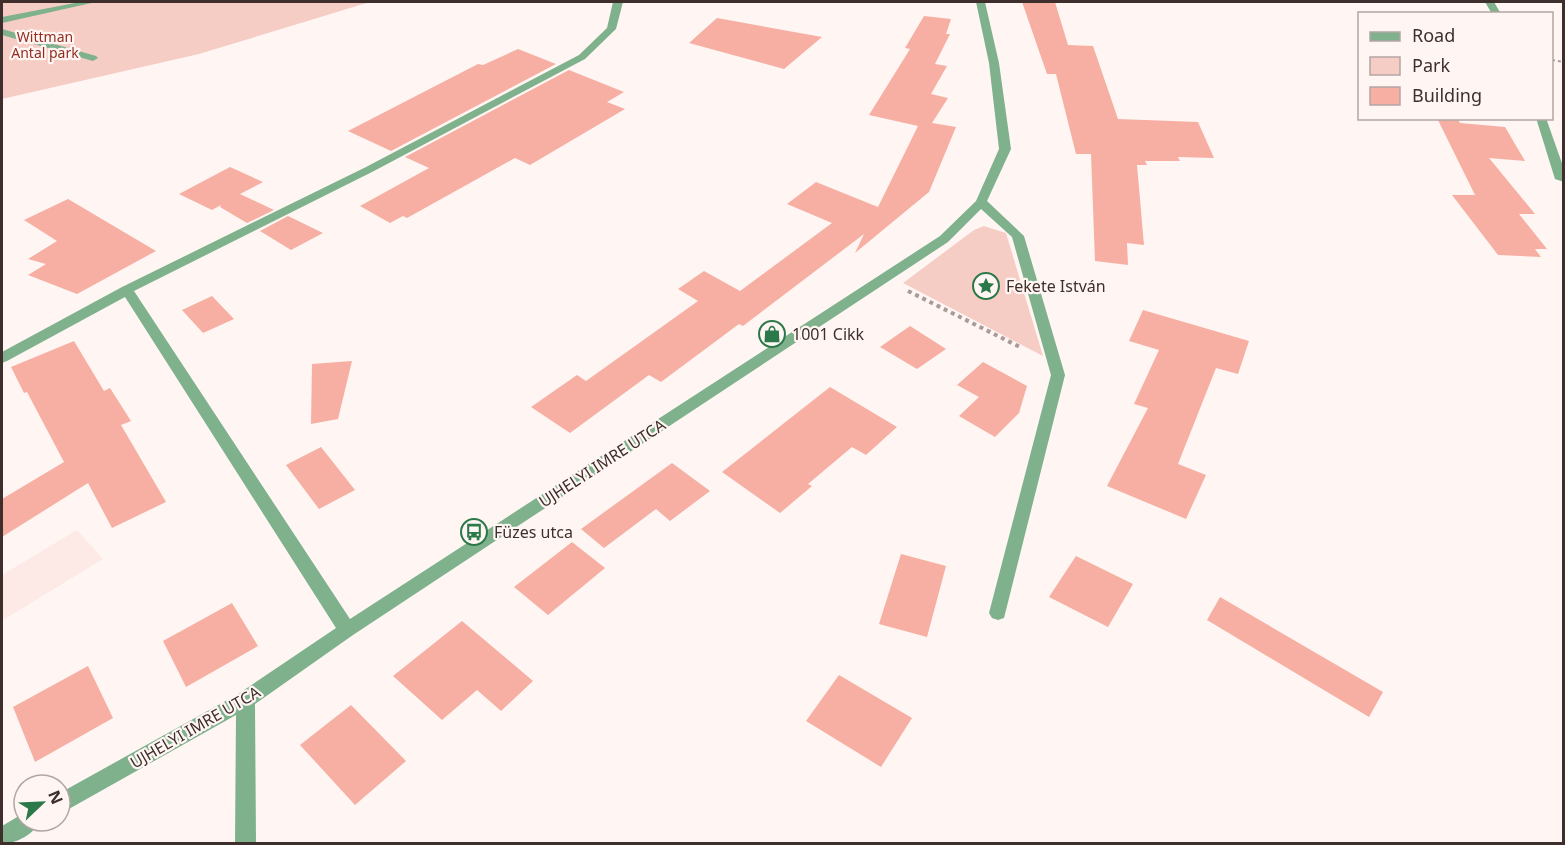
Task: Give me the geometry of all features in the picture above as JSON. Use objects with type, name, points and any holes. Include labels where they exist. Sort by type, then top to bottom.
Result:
[{"type":"street","points":[[2,20],[91,2]]},
{"type":"street","points":[[2,358],[127,290],[370,169],[582,57],[611,29],[618,2]]},
{"type":"street","name":"UJHELYI IMRE UTCA","points":[[72,797],[245,700],[347,630],[944,239],[981,202],[1005,149],[994,63],[981,2]]},
{"type":"street","points":[[2,32],[93,58]]},
{"type":"street","points":[[1542,120],[1561,179]]},
{"type":"street","points":[[981,202],[1018,236],[1058,375],[998,613]]},
{"type":"street","points":[[127,290],[347,630]]},
{"type":"street","points":[[245,700],[246,843]]},
{"type":"path","points":[[884,278],[1055,364]]},
{"type":"shaded area","points":[[77,530],[103,559],[3,620],[2,575]]},
{"type":"green space","name":"Wittman Antal park","points":[[2,2],[370,2],[199,54],[2,99]]},
{"type":"green space","points":[[984,226],[1006,233],[1043,356],[903,283],[974,230]]},
{"type":"building","points":[[1022,2],[1055,2],[1068,45],[1093,46],[1118,119],[1198,122],[1214,158],[1178,157],[1180,161],[1145,161],[1147,165],[1137,165],[1144,245],[1127,243],[1128,265],[1095,261],[1091,154],[1076,154],[1056,74],[1047,74]]},
{"type":"building","points":[[924,16],[951,19],[946,34],[950,34],[935,64],[947,66],[931,94],[948,98],[932,123],[956,127],[929,192],[855,253],[864,234],[743,326],[739,324],[661,382],[649,375],[570,433],[531,407],[577,375],[586,381],[698,301],[678,289],[704,271],[740,291],[832,223],[787,204],[816,182],[878,207],[918,126],[869,115],[910,49],[905,48]]},
{"type":"building","points":[[717,18],[822,37],[784,69],[689,43]]},
{"type":"building","points":[[518,49],[556,64],[391,151],[348,131],[478,64],[483,65]]},
{"type":"building","points":[[569,70],[624,92],[607,102],[625,109],[530,165],[515,158],[407,218],[403,216],[390,223],[360,206],[429,168],[405,157]]},
{"type":"building","points":[[1438,120],[1458,120],[1460,123],[1505,127],[1525,161],[1489,158],[1535,214],[1519,214],[1547,249],[1535,249],[1541,257],[1498,255],[1452,195],[1475,195]]},
{"type":"building","points":[[230,167],[263,182],[240,194],[274,210],[247,223],[220,207],[221,205],[212,210],[179,194]]},
{"type":"building","points":[[68,199],[156,251],[77,294],[28,275],[46,264],[28,259],[57,241],[24,220]]},
{"type":"building","points":[[288,216],[323,233],[291,250],[260,231]]},
{"type":"building","points":[[212,296],[234,319],[203,333],[182,310]]},
{"type":"building","points":[[1143,310],[1249,341],[1238,374],[1216,368],[1178,464],[1206,475],[1186,519],[1107,486],[1148,408],[1134,404],[1159,350],[1129,341]]},
{"type":"building","points":[[910,326],[946,349],[917,369],[880,347]]},
{"type":"building","points":[[74,341],[104,391],[110,388],[131,421],[121,425],[166,502],[112,528],[88,483],[2,537],[2,499],[64,462],[11,367]]},
{"type":"building","points":[[352,361],[338,419],[311,424],[312,364]]},
{"type":"building","points":[[983,362],[1027,386],[1019,413],[995,437],[959,416],[979,397],[957,385]]},
{"type":"building","points":[[830,387],[897,427],[866,455],[852,447],[808,484],[812,486],[780,513],[722,472]]},
{"type":"building","points":[[321,447],[355,490],[319,509],[286,465]]},
{"type":"building","points":[[672,463],[710,491],[670,521],[656,509],[604,548],[581,529]]},
{"type":"building","points":[[572,542],[605,568],[548,615],[514,587]]},
{"type":"building","points":[[901,554],[946,566],[927,637],[879,624]]},
{"type":"building","points":[[1076,556],[1133,584],[1108,627],[1049,597]]},
{"type":"building","points":[[1220,597],[1383,692],[1369,717],[1207,620]]},
{"type":"building","points":[[232,603],[258,646],[186,687],[163,641]]},
{"type":"building","points":[[462,621],[533,681],[501,711],[477,690],[442,720],[393,676]]},
{"type":"building","points":[[88,666],[113,718],[35,762],[13,707]]},
{"type":"building","points":[[839,675],[912,718],[881,767],[806,721]]},
{"type":"building","points":[[351,705],[406,761],[355,805],[300,745]]},
{"type":"place","name":"Fekete István","points":[[986,286]]},
{"type":"place","name":"1001 Cikk","points":[[772,334]]},
{"type":"place","name":"Füzes utca","points":[[474,532]]}]
